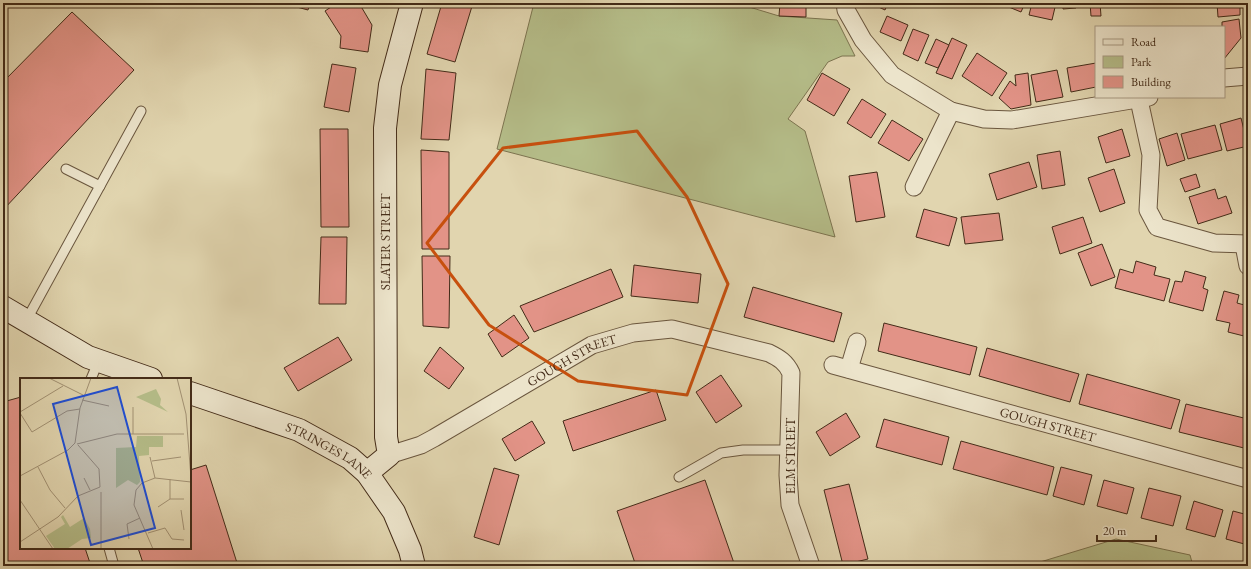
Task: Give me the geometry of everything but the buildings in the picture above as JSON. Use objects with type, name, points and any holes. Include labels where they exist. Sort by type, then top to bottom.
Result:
[{"type":"street","name":"SLATER STREET","points":[[389,455],[386,430],[385,128],[390,85],[412,3]]},
{"type":"street","points":[[844,3],[863,40],[892,75],[951,111],[984,119],[1012,120],[1144,98],[1151,155],[1148,210],[1157,227],[1214,243],[1246,245],[1248,266]]},
{"type":"street","points":[[1225,78],[1248,76]]},
{"type":"street","points":[[914,187],[951,111]]},
{"type":"street","points":[[3,307],[88,357],[95,370],[145,378]]},
{"type":"street","name":"GOUGH STREET","points":[[389,455],[420,446],[592,345],[633,333],[672,329],[769,353]]},
{"type":"street","name":"GOUGH STREET","points":[[857,342],[841,367],[1248,479]]},
{"type":"street","name":"ELM STREET","points":[[769,353],[788,365],[791,373],[789,450],[790,504],[811,566]]},
{"type":"street","name":"STRINGES LANE","points":[[191,393],[300,430],[350,458],[366,473],[394,512],[410,550],[414,566]]},
{"type":"street","points":[[366,473],[389,455]]},
{"type":"lane","points":[[26,320],[141,111]]},
{"type":"lane","points":[[66,169],[100,186]]},
{"type":"lane","points":[[680,477],[721,453],[743,450],[789,450]]},
{"type":"lane","points":[[108,549],[114,566]]},
{"type":"highlighted area","points":[[637,131],[687,197],[728,284],[687,395],[578,381],[489,325],[427,243],[503,148]]},
{"type":"green space","points":[[534,3],[736,3],[779,16],[837,20],[855,56],[842,56],[828,62],[788,119],[805,131],[835,237],[497,149]]},
{"type":"green space","points":[[1116,539],[1190,555],[1193,566],[1027,566]]}]
